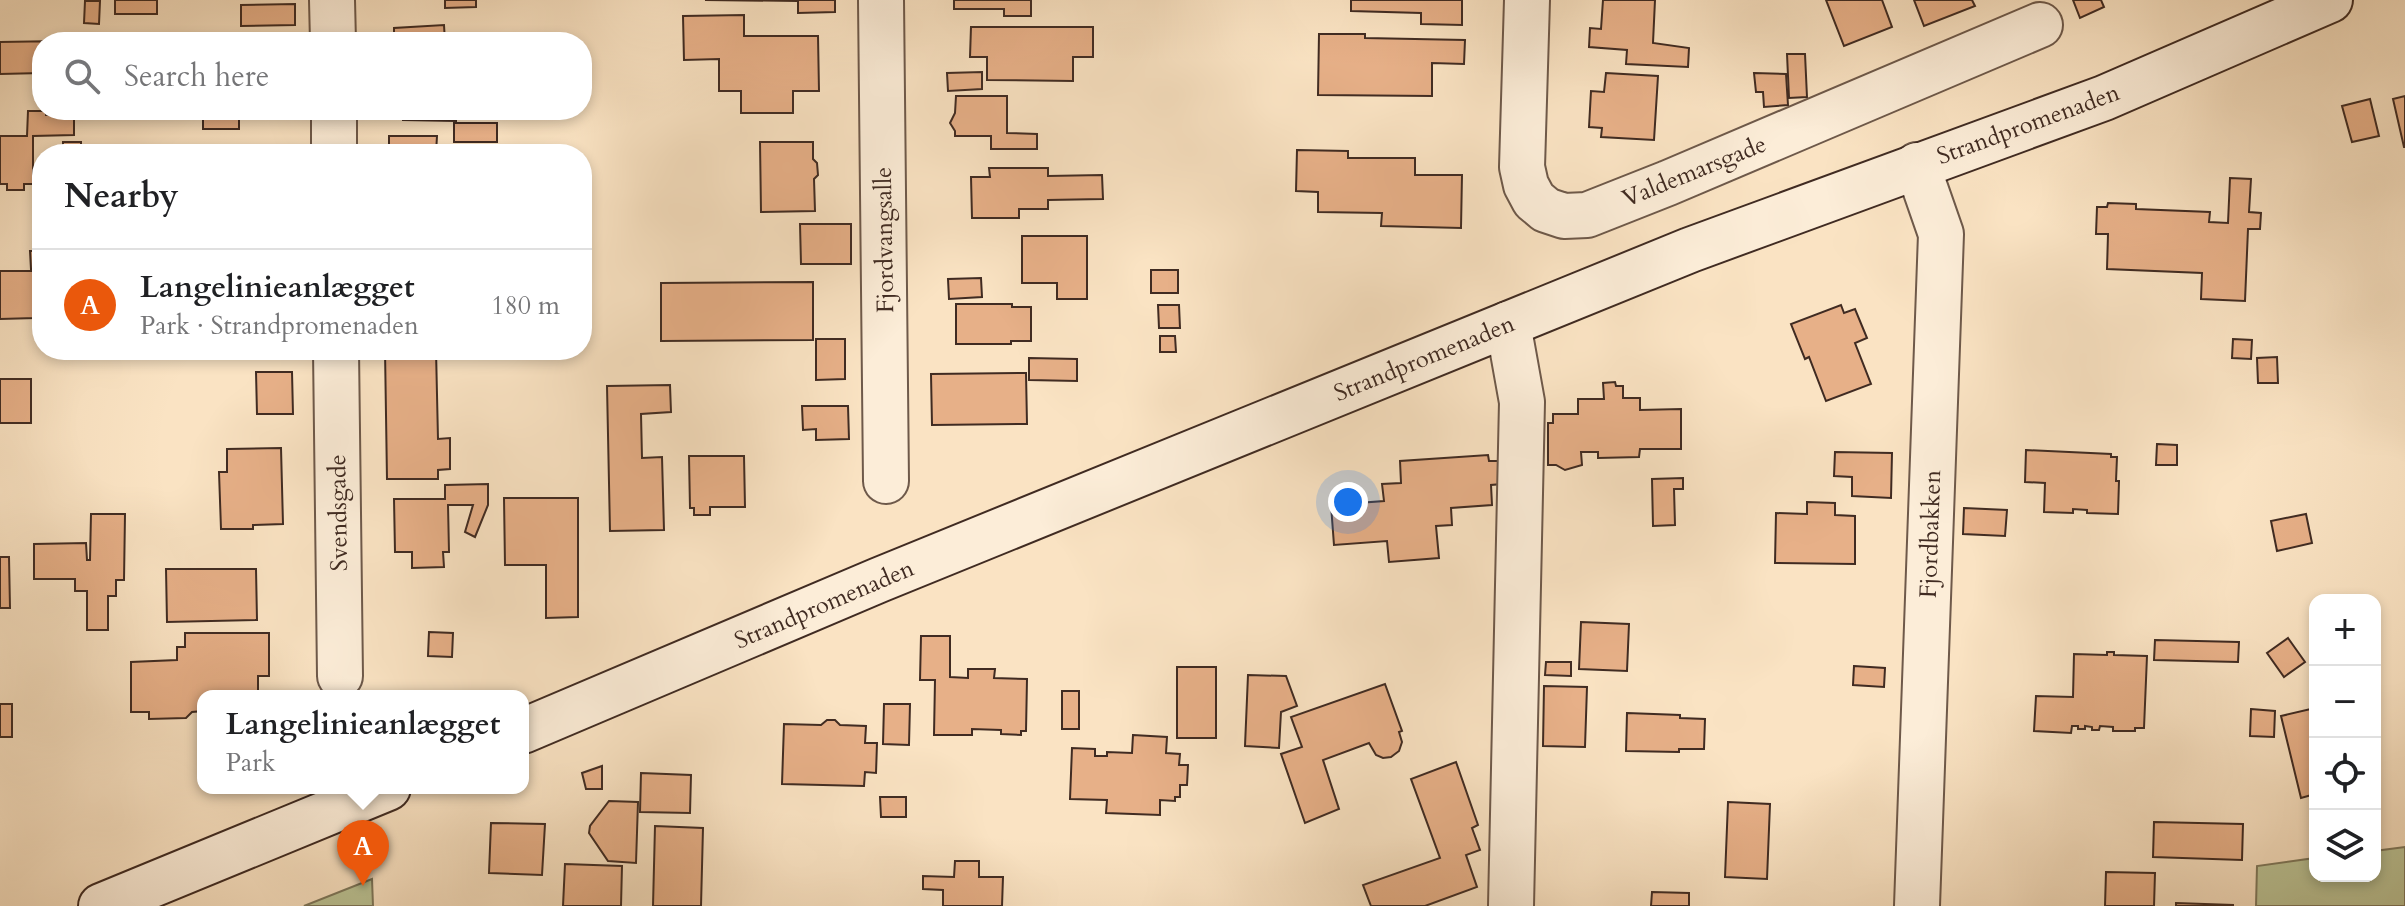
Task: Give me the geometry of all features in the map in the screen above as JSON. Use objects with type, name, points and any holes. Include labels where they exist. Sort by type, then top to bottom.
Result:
[{"type":"street","points":[[332,0],[333,32]]},
{"type":"street","name":"Fjordvangsalle","points":[[881,0],[886,481]]},
{"type":"street","name":"Valdemarsgade","points":[[1527,0],[1522,167],[1534,200],[1546,210],[1564,216],[1587,215],[1668,183],[2040,25]]},
{"type":"street","name":"Strandpromenaden","points":[[529,728],[879,580],[1690,250],[2104,98],[2330,0]]},
{"type":"street","points":[[334,120],[334,144]]},
{"type":"street","name":"Fjordbakken","points":[[1917,165],[1941,234],[1917,906]]},
{"type":"street","points":[[1508,324],[1522,402],[1511,906]]},
{"type":"street","name":"Svendsgade","points":[[336,360],[340,676]]},
{"type":"street","points":[[101,906],[373,794]]},
{"type":"green space","points":[[2405,847],[2405,906],[2256,906],[2257,866],[2309,859],[2309,882],[2381,882],[2381,850]]},
{"type":"green space","points":[[372,879],[373,906],[304,906]]},
{"type":"building","points":[[115,0],[157,0],[157,14],[115,14]]},
{"type":"building","points":[[445,0],[476,0],[476,7],[445,8]]},
{"type":"building","points":[[705,0],[835,0],[835,12],[798,13],[798,1]]},
{"type":"building","points":[[954,0],[1031,0],[1031,16],[1004,16],[1004,9],[954,9]]},
{"type":"building","points":[[1351,0],[1462,0],[1462,25],[1421,24],[1421,13],[1351,11]]},
{"type":"building","points":[[1603,0],[1655,0],[1653,43],[1689,48],[1688,67],[1626,64],[1627,50],[1589,47],[1590,28],[1601,29]]},
{"type":"building","points":[[1826,0],[1882,0],[1892,27],[1844,46]]},
{"type":"building","points":[[1914,0],[1972,0],[1975,6],[1924,26]]},
{"type":"building","points":[[2073,0],[2101,0],[2104,7],[2080,18]]},
{"type":"building","points":[[85,1],[100,1],[99,24],[84,23]]},
{"type":"building","points":[[295,4],[295,25],[241,26],[241,5]]},
{"type":"building","points":[[744,15],[744,36],[818,36],[819,91],[793,91],[793,113],[741,113],[741,91],[719,91],[719,59],[684,60],[683,16]]},
{"type":"building","points":[[444,25],[444,32],[394,32],[394,28]]},
{"type":"building","points":[[971,27],[1093,27],[1093,57],[1073,57],[1073,81],[987,80],[987,57],[970,57]]},
{"type":"building","points":[[1319,34],[1465,40],[1464,64],[1432,63],[1432,96],[1318,95]]},
{"type":"building","points":[[32,41],[32,73],[0,74],[0,42]]},
{"type":"building","points":[[1787,54],[1805,54],[1807,97],[1789,98]]},
{"type":"building","points":[[982,72],[982,89],[948,91],[947,73]]},
{"type":"building","points":[[1606,73],[1658,76],[1654,140],[1601,137],[1602,128],[1589,127],[1591,91],[1604,92]]},
{"type":"building","points":[[1754,73],[1786,74],[1788,105],[1764,107],[1763,92],[1756,92]]},
{"type":"building","points":[[956,96],[1007,96],[1007,133],[1037,134],[1037,149],[991,149],[991,136],[955,136],[950,123],[955,113]]},
{"type":"building","points":[[2405,96],[2405,147],[2404,147],[2393,99]]},
{"type":"building","points":[[2370,99],[2379,136],[2352,142],[2342,106]]},
{"type":"building","points":[[28,111],[32,111],[32,120],[74,120],[74,135],[33,136],[32,184],[24,184],[24,190],[7,190],[7,184],[0,184],[0,136],[27,136]]},
{"type":"building","points":[[203,120],[239,120],[239,129],[203,129]]},
{"type":"building","points":[[454,123],[497,123],[497,142],[454,142]]},
{"type":"building","points":[[389,136],[437,136],[437,144],[389,144]]},
{"type":"building","points":[[760,142],[813,142],[813,159],[817,163],[818,175],[814,179],[815,211],[761,212]]},
{"type":"building","points":[[1297,150],[1348,151],[1348,158],[1415,158],[1415,175],[1462,175],[1461,228],[1381,226],[1382,213],[1318,212],[1318,192],[1296,191]]},
{"type":"building","points":[[989,168],[1048,168],[1048,176],[1102,175],[1103,199],[1048,200],[1048,209],[1019,209],[1019,218],[972,218],[971,177],[990,177]]},
{"type":"building","points":[[2230,178],[2251,179],[2249,212],[2261,213],[2260,229],[2248,229],[2245,301],[2201,299],[2202,273],[2107,269],[2108,234],[2096,234],[2097,207],[2107,207],[2108,203],[2136,204],[2136,209],[2210,212],[2209,222],[2228,223]]},
{"type":"building","points":[[800,224],[851,224],[851,264],[801,264]]},
{"type":"building","points":[[1022,236],[1087,236],[1087,299],[1057,299],[1057,283],[1022,283]]},
{"type":"building","points":[[1151,270],[1178,270],[1178,293],[1151,293]]},
{"type":"building","points":[[0,271],[32,271],[32,318],[0,319]]},
{"type":"building","points":[[981,278],[982,297],[949,299],[948,279]]},
{"type":"building","points":[[813,282],[813,340],[661,341],[661,283]]},
{"type":"building","points":[[956,304],[1031,307],[1031,341],[956,344]]},
{"type":"building","points":[[1158,305],[1179,305],[1180,328],[1159,328]]},
{"type":"building","points":[[1841,305],[1844,313],[1855,309],[1867,338],[1855,343],[1871,384],[1826,401],[1809,357],[1805,359],[1791,324]]},
{"type":"building","points":[[1160,336],[1175,336],[1176,352],[1160,352]]},
{"type":"building","points":[[816,339],[845,339],[845,379],[816,380]]},
{"type":"building","points":[[2233,339],[2252,340],[2251,359],[2232,358]]},
{"type":"building","points":[[2277,357],[2278,383],[2258,383],[2257,358]]},
{"type":"building","points":[[1029,358],[1077,359],[1077,381],[1029,380]]},
{"type":"building","points":[[385,360],[436,360],[438,439],[450,438],[450,469],[438,470],[438,479],[387,479]]},
{"type":"building","points":[[256,372],[292,372],[293,414],[257,414]]},
{"type":"building","points":[[1026,373],[1027,424],[932,425],[931,374]]},
{"type":"building","points":[[0,379],[31,379],[31,423],[0,423]]},
{"type":"building","points":[[1615,382],[1616,386],[1623,386],[1623,398],[1640,398],[1640,410],[1681,409],[1681,449],[1640,449],[1639,457],[1598,458],[1598,452],[1581,452],[1582,465],[1565,470],[1548,465],[1548,423],[1553,423],[1553,414],[1578,414],[1578,399],[1604,399],[1603,383]]},
{"type":"building","points":[[670,385],[671,412],[641,414],[642,458],[662,457],[664,530],[610,531],[607,386]]},
{"type":"building","points":[[802,406],[848,406],[849,439],[816,440],[816,429],[803,430]]},
{"type":"building","points":[[2157,444],[2177,445],[2177,465],[2156,465]]},
{"type":"building","points":[[281,448],[283,524],[253,525],[253,529],[221,529],[219,472],[227,472],[227,449]]},
{"type":"building","points":[[2026,450],[2111,454],[2111,457],[2117,457],[2118,514],[2087,513],[2087,510],[2073,509],[2073,513],[2044,512],[2045,483],[2025,482]]},
{"type":"building","points":[[1835,452],[1892,453],[1891,498],[1852,496],[1852,477],[1834,476]]},
{"type":"building","points":[[1488,455],[1489,461],[1500,461],[1502,484],[1491,485],[1492,505],[1451,508],[1452,525],[1436,526],[1439,558],[1389,562],[1387,541],[1334,545],[1331,505],[1384,501],[1382,484],[1401,483],[1400,461]]},
{"type":"building","points":[[689,456],[744,456],[745,507],[710,507],[710,515],[694,515],[694,508],[690,508]]},
{"type":"building","points":[[1683,478],[1683,489],[1674,489],[1675,525],[1653,526],[1652,479]]},
{"type":"building","points":[[488,484],[488,505],[475,537],[465,532],[473,505],[448,505],[449,552],[443,552],[444,567],[412,568],[412,552],[395,552],[394,499],[445,499],[445,485]]},
{"type":"building","points":[[504,498],[578,498],[578,617],[546,618],[546,565],[505,565]]},
{"type":"building","points":[[1807,502],[1835,503],[1835,515],[1855,516],[1855,564],[1775,563],[1776,513],[1807,514]]},
{"type":"building","points":[[1964,508],[2007,510],[2005,536],[1963,534]]},
{"type":"building","points":[[91,514],[125,514],[124,580],[116,580],[116,596],[108,596],[108,630],[87,630],[87,591],[75,591],[75,579],[34,579],[34,544],[86,543],[87,560],[90,560]]},
{"type":"building","points":[[2306,514],[2312,543],[2277,551],[2271,521]]},
{"type":"building","points":[[0,557],[9,557],[10,608],[0,608]]},
{"type":"building","points":[[166,569],[256,569],[257,620],[167,622]]},
{"type":"building","points":[[1581,622],[1629,624],[1627,671],[1579,669]]},
{"type":"building","points":[[429,632],[453,633],[452,657],[428,656]]},
{"type":"building","points":[[185,633],[269,633],[269,676],[258,676],[258,690],[197,690],[197,712],[186,718],[149,719],[149,712],[131,712],[131,662],[177,660],[177,647],[185,647]]},
{"type":"building","points":[[921,636],[950,636],[950,677],[968,678],[968,669],[995,669],[994,678],[1027,679],[1026,731],[1021,731],[1021,735],[1001,734],[1001,730],[972,729],[972,735],[934,735],[935,680],[920,680]]},
{"type":"building","points":[[2288,638],[2305,662],[2284,677],[2267,653]]},
{"type":"building","points":[[2155,640],[2239,642],[2238,662],[2154,660]]},
{"type":"building","points":[[2107,652],[2147,656],[2144,728],[2113,731],[2113,727],[2100,726],[2099,730],[2092,730],[2092,727],[2078,729],[2078,726],[2072,726],[2071,733],[2034,731],[2036,696],[2073,697],[2074,654],[2107,655]]},
{"type":"building","points":[[1546,662],[1571,662],[1571,676],[1545,675]]},
{"type":"building","points":[[1854,666],[1885,668],[1884,687],[1853,685]]},
{"type":"building","points":[[1177,667],[1216,667],[1216,738],[1177,738]]},
{"type":"building","points":[[1248,675],[1286,676],[1297,706],[1281,712],[1279,748],[1245,746]]},
{"type":"building","points":[[1385,684],[1402,731],[1399,732],[1402,742],[1399,751],[1383,758],[1376,755],[1369,743],[1323,760],[1339,809],[1305,823],[1281,754],[1302,747],[1291,717]]},
{"type":"building","points":[[1544,686],[1587,687],[1585,747],[1543,746]]},
{"type":"building","points":[[1062,691],[1079,691],[1079,729],[1062,729]]},
{"type":"building","points":[[0,704],[12,704],[12,737],[0,737]]},
{"type":"building","points":[[884,704],[910,704],[909,745],[883,744]]},
{"type":"building","points":[[2251,709],[2275,711],[2274,737],[2250,736]]},
{"type":"building","points":[[2309,709],[2309,796],[2301,798],[2281,716]]},
{"type":"building","points":[[1627,713],[1705,719],[1704,749],[1626,751]]},
{"type":"building","points":[[827,720],[835,720],[840,725],[866,726],[865,743],[877,743],[876,773],[865,772],[864,786],[782,784],[784,724],[821,725]]},
{"type":"building","points":[[1133,735],[1167,737],[1166,753],[1180,754],[1179,765],[1188,765],[1187,785],[1180,785],[1180,797],[1175,797],[1175,801],[1160,800],[1160,815],[1106,813],[1107,800],[1070,799],[1072,748],[1095,749],[1095,756],[1107,756],[1107,752],[1132,753]]},
{"type":"building","points":[[1456,762],[1478,825],[1472,828],[1480,850],[1466,855],[1477,887],[1425,906],[1371,906],[1363,885],[1440,858],[1411,779]]},
{"type":"building","points":[[602,766],[602,789],[586,789],[582,773]]},
{"type":"building","points":[[641,773],[691,775],[690,813],[640,812]]},
{"type":"building","points":[[880,797],[906,797],[906,817],[881,817]]},
{"type":"building","points":[[609,801],[638,802],[636,863],[608,861],[589,833],[590,826]]},
{"type":"building","points":[[1728,802],[1770,804],[1767,879],[1725,877]]},
{"type":"building","points":[[2154,822],[2243,824],[2242,860],[2153,857]]},
{"type":"building","points":[[491,823],[545,824],[542,875],[489,873]]},
{"type":"building","points":[[655,826],[703,828],[701,906],[653,906]]},
{"type":"building","points":[[955,861],[979,861],[979,877],[1003,877],[1002,906],[943,906],[943,890],[923,889],[923,876],[954,877]]},
{"type":"building","points":[[565,864],[622,866],[621,906],[563,906]]},
{"type":"building","points":[[2106,872],[2155,873],[2154,906],[2105,906]]},
{"type":"building","points":[[1652,892],[1689,893],[1689,906],[1651,906]]},
{"type":"building","points":[[2176,903],[2233,905],[2233,906],[2176,906]]},
{"type":"place","name":"Langelinieanlægget","points":[[363,886]]}]
